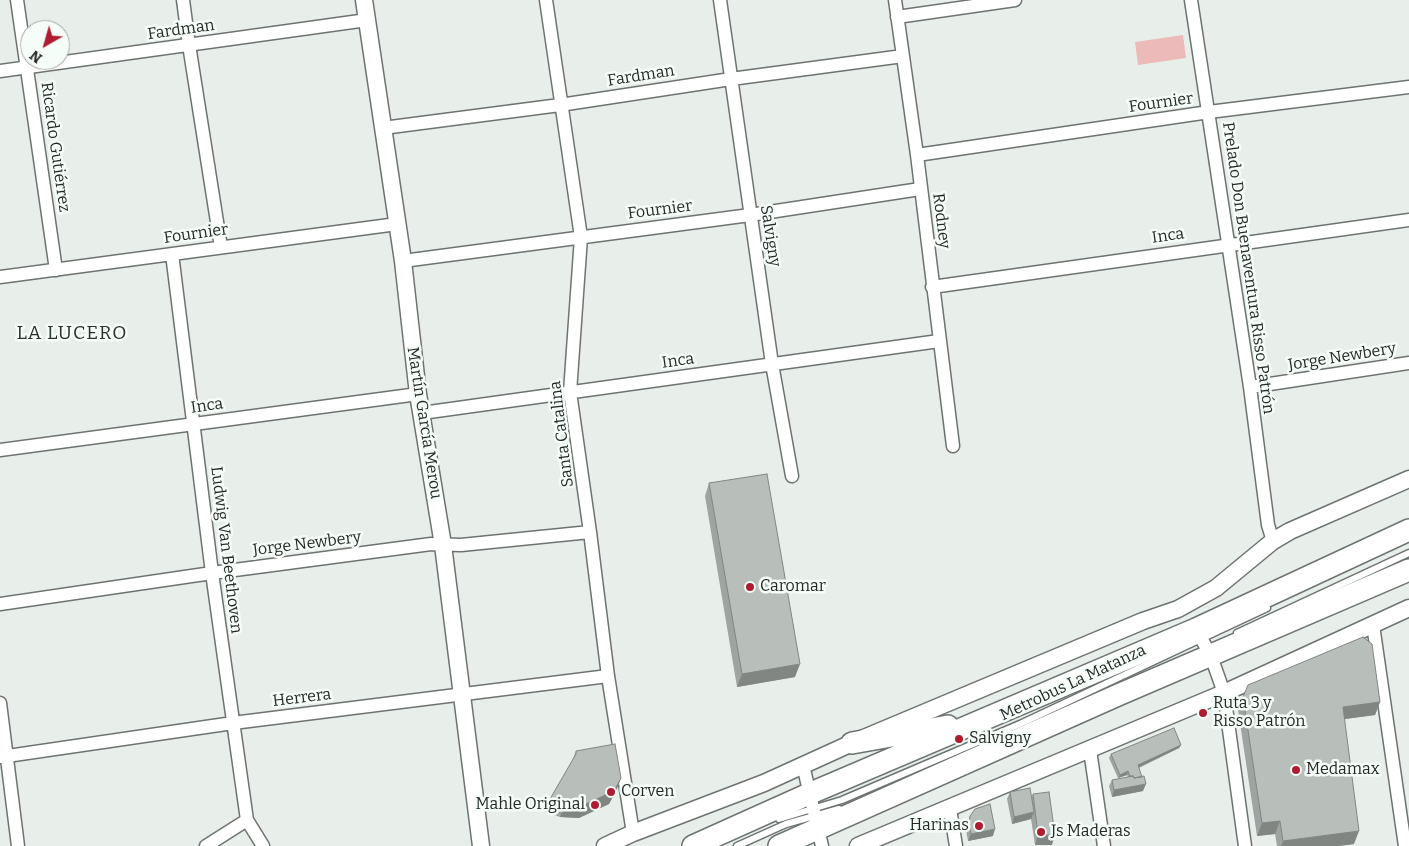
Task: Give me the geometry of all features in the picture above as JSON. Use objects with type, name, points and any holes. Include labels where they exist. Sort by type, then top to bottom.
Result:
[{"type":"highway","points":[[693,846],[816,818],[1109,699],[1409,530]]},
{"type":"highway","points":[[852,743],[985,719],[1204,644],[1409,570]]},
{"type":"highway","points":[[779,846],[816,818],[985,719]]},
{"type":"street","name":"Ricardo Gutiérrez","points":[[17,0],[20,20]]},
{"type":"street","points":[[183,0],[222,247]]},
{"type":"street","name":"Martín García Merou","points":[[364,0],[397,224],[418,394],[443,545],[480,846]]},
{"type":"street","name":"Santa Catalina","points":[[546,0],[581,237],[570,392],[608,676],[633,833]]},
{"type":"street","name":"Salvigny","points":[[720,0],[772,364],[792,476]]},
{"type":"street","name":"Rodney","points":[[895,0],[917,155],[953,446]]},
{"type":"street","points":[[897,17],[1015,0]]},
{"type":"street","name":"Prelado Don Buenaventura Risso Patrón","points":[[1191,0],[1250,387],[1268,525],[1273,541]]},
{"type":"street","name":"Fardman","points":[[70,62],[367,20]]},
{"type":"street","name":"Fardman","points":[[383,128],[903,56]]},
{"type":"street","name":"Fardman","points":[[0,71],[20,69]]},
{"type":"street","name":"Ricardo Gutiérrez","points":[[27,70],[56,270]]},
{"type":"street","name":"Fournier","points":[[917,155],[1209,112],[1409,87]]},
{"type":"street","name":"Fournier","points":[[402,261],[750,215],[920,189]]},
{"type":"street","name":"Inca","points":[[932,287],[1409,220]]},
{"type":"street","name":"Fournier","points":[[0,277],[397,224]]},
{"type":"street","name":"Ludwig Van Beethoven","points":[[172,254],[232,724],[247,820],[263,846]]},
{"type":"street","name":"Inca","points":[[422,413],[939,341]]},
{"type":"street","name":"Jorge Newbery","points":[[1250,387],[1409,363]]},
{"type":"street","name":"Inca","points":[[0,450],[418,394]]},
{"type":"street","points":[[605,846],[633,833],[764,783],[852,743],[1158,615],[1178,609],[1216,588],[1273,541],[1302,525],[1409,479]]},
{"type":"street","name":"Jorge Newbery","points":[[0,604],[431,544],[461,545],[590,532]]},
{"type":"street","points":[[858,846],[1224,693],[1409,608]]},
{"type":"street","points":[[1373,625],[1405,846]]},
{"type":"street","points":[[1204,644],[1224,693],[1245,846]]},
{"type":"street","name":"Herrera","points":[[4,756],[232,724],[608,676]]},
{"type":"street","points":[[0,702],[4,756],[18,846]]},
{"type":"street","points":[[1090,750],[1104,846]]},
{"type":"street","points":[[803,766],[816,818]]},
{"type":"street","points":[[950,809],[956,846]]},
{"type":"street","points":[[206,846],[247,820]]},
{"type":"lane","points":[[1232,635],[1409,553]]},
{"type":"lane","name":"Metrobus La Matanza","points":[[737,846],[786,824],[816,818],[1018,731],[1204,644],[1273,605]]},
{"type":"lane","name":"Metrobus La Matanza","points":[[1063,710],[1163,665]]},
{"type":"lane","name":"Metrobus La Matanza","points":[[775,820],[816,818]]},
{"type":"shaded area","points":[[1183,35],[1186,58],[1138,65],[1135,42]]},
{"type":"building","name":"Caromar","points":[[767,474],[800,664],[742,674],[709,483]]},
{"type":"building","name":"Medamax","points":[[1363,637],[1372,644],[1380,702],[1343,707],[1359,831],[1283,841],[1280,821],[1262,823],[1243,697],[1248,685]]},
{"type":"building","points":[[1174,728],[1181,745],[1138,765],[1142,777],[1134,778],[1130,776],[1128,771],[1120,775],[1111,754]]},
{"type":"building","points":[[615,744],[621,778],[614,791],[584,805],[565,804],[550,799],[576,751]]},
{"type":"building","points":[[1133,776],[1134,778],[1144,776],[1146,784],[1114,790],[1112,780]]},
{"type":"building","points":[[1030,788],[1034,812],[1014,817],[1010,792]]},
{"type":"building","points":[[1049,792],[1055,835],[1038,835],[1033,794]]},
{"type":"building","name":"Harinas","points":[[990,804],[995,829],[971,834],[970,816],[975,809]]},
{"type":"place","name":"Caromar","points":[[750,587]]},
{"type":"place","name":"Ruta 3 y Risso Patrón","points":[[1203,713]]},
{"type":"place","name":"Salvigny","points":[[959,739]]},
{"type":"place","name":"Medamax","points":[[1296,770]]},
{"type":"place","name":"Corven","points":[[611,792]]},
{"type":"place","name":"Mahle Original","points":[[595,805]]},
{"type":"place","name":"Harinas","points":[[979,826]]},
{"type":"place","name":"Js Maderas","points":[[1041,832]]},
{"type":"district","name":"LA LUCERO","points":[[72,334]]}]
